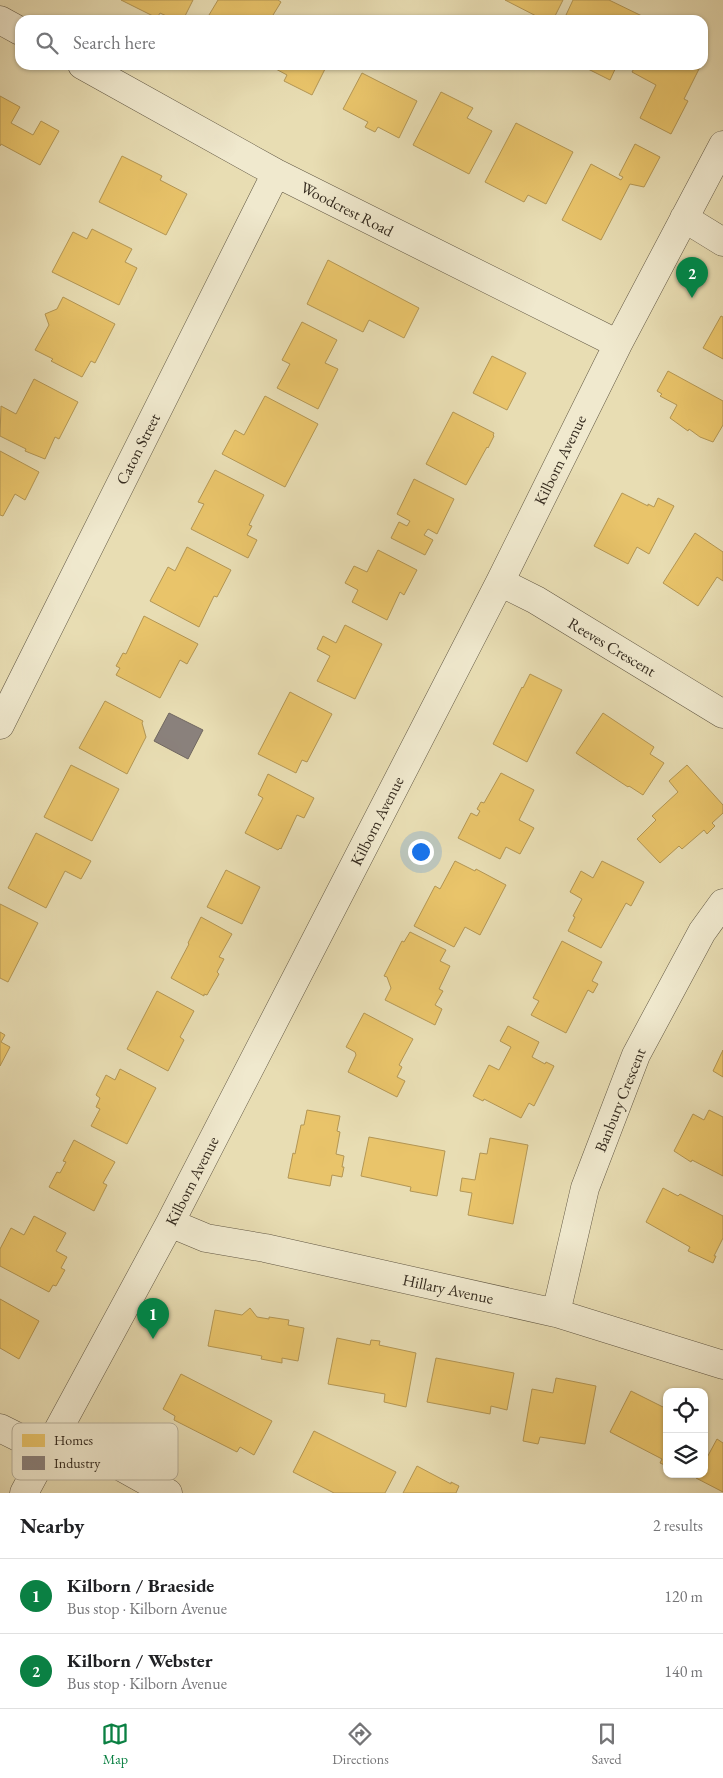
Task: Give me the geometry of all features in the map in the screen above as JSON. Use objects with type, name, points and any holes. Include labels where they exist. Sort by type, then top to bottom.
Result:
[{"type":"street","points":[[0,20],[15,28]]},
{"type":"street","name":"Woodcrest Road","points":[[91,70],[276,173],[618,344]]},
{"type":"street","name":"Kilborn Avenue","points":[[61,1423],[170,1223],[500,582],[618,344],[723,145]]},
{"type":"street","name":"Caton Street","points":[[0,725],[276,173]]},
{"type":"street","points":[[684,218],[723,242]]},
{"type":"street","name":"Reeves Crescent","points":[[500,582],[536,600],[723,714]]},
{"type":"street","name":"Banbury Crescent","points":[[556,1313],[585,1188],[636,1055],[702,932],[723,902]]},
{"type":"street","name":"Hillary Avenue","points":[[170,1223],[206,1238],[265,1248],[556,1313],[723,1365]]},
{"type":"street","points":[[0,1428],[12,1434]]},
{"type":"street","name":"Kilborn Avenue","points":[[24,1493],[31,1480]]},
{"type":"street","points":[[145,1480],[168,1493]]},
{"type":"building: Homes","points":[[121,0],[193,0],[186,15],[164,15],[160,13],[159,15],[151,15]]},
{"type":"building: Homes","points":[[218,0],[278,0],[281,2],[273,15],[209,15]]},
{"type":"building: Homes","points":[[505,0],[563,0],[556,15],[534,15]]},
{"type":"building: Homes","points":[[573,0],[609,0],[640,15],[566,15]]},
{"type":"building: Homes","points":[[278,70],[324,70],[312,95],[284,81],[287,75]]},
{"type":"building: Homes","points":[[590,70],[615,70],[610,80]]},
{"type":"building: Homes","points":[[633,70],[698,70],[684,99],[688,101],[671,134],[640,118],[656,85],[632,72]]},
{"type":"building: Homes","points":[[362,73],[417,101],[399,138],[378,127],[375,132],[365,127],[368,122],[343,109]]},
{"type":"building: Homes","points":[[441,92],[473,108],[467,118],[492,131],[469,174],[413,145]]},
{"type":"building: Homes","points":[[0,96],[20,107],[11,123],[33,135],[41,121],[59,131],[40,165],[1,144],[0,146]]},
{"type":"building: Homes","points":[[516,123],[573,152],[546,204],[528,195],[524,202],[485,182]]},
{"type":"building: Homes","points":[[635,144],[660,157],[644,187],[630,184],[601,240],[562,220],[591,164],[621,180],[623,177],[619,175]]},
{"type":"building: Homes","points":[[122,156],[162,176],[160,180],[187,194],[166,235],[99,202]]},
{"type":"building: Homes","points":[[92,229],[132,249],[125,262],[137,268],[119,305],[52,272],[73,232],[87,239]]},
{"type":"building: Homes","points":[[328,260],[419,308],[404,338],[369,320],[363,332],[307,304]]},
{"type":"building: Homes","points":[[63,297],[115,324],[95,363],[91,361],[82,377],[51,361],[53,359],[35,350],[49,325],[45,314],[57,309]]},
{"type":"building: Homes","points":[[721,316],[723,317],[723,359],[703,348]]},
{"type":"building: Homes","points":[[302,322],[337,340],[325,363],[338,369],[318,409],[277,388],[290,364],[282,360]]},
{"type":"building: Homes","points":[[492,356],[526,373],[507,410],[473,393]]},
{"type":"building: Homes","points":[[668,371],[723,401],[723,425],[713,442],[700,437],[689,429],[688,431],[670,418],[677,405],[660,396],[662,394],[657,391]]},
{"type":"building: Homes","points":[[34,379],[78,402],[59,439],[55,437],[45,459],[25,451],[26,449],[0,436],[1,406],[16,414]]},
{"type":"building: Homes","points":[[265,396],[318,424],[285,487],[222,454],[235,430],[244,435]]},
{"type":"building: Homes","points":[[453,412],[494,433],[488,448],[466,485],[426,464]]},
{"type":"building: Homes","points":[[0,451],[39,472],[25,500],[15,494],[3,516],[0,515]]},
{"type":"building: Homes","points":[[215,470],[264,495],[249,525],[252,526],[247,535],[257,540],[248,558],[191,529],[204,504],[198,502]]},
{"type":"building: Homes","points":[[414,479],[454,499],[437,534],[428,529],[424,535],[433,540],[425,555],[391,538],[399,522],[407,526],[410,521],[397,514]]},
{"type":"building: Homes","points":[[622,493],[648,506],[648,504],[654,507],[658,498],[674,506],[649,554],[637,547],[628,564],[594,546]]},
{"type":"building: Homes","points":[[695,533],[723,552],[723,581],[717,577],[698,606],[663,583]]},
{"type":"building: Homes","points":[[187,547],[231,570],[217,597],[214,596],[199,627],[150,601],[168,567],[175,571]]},
{"type":"building: Homes","points":[[378,550],[417,570],[404,595],[400,592],[387,620],[352,602],[358,590],[345,583],[354,566],[367,572]]},
{"type":"building: Homes","points":[[144,616],[198,644],[187,664],[180,660],[160,698],[116,675],[120,668],[116,666],[123,653],[126,654]]},
{"type":"building: Homes","points":[[345,625],[382,644],[355,699],[317,681],[330,656],[317,649],[323,636],[336,643]]},
{"type":"building: Homes","points":[[530,674],[562,690],[527,762],[493,744]]},
{"type":"building: Homes","points":[[290,692],[332,714],[307,762],[302,760],[296,773],[258,754]]},
{"type":"building: Homes","points":[[105,701],[143,721],[146,737],[127,774],[79,748]]},
{"type":"building: Homes","points":[[603,713],[654,747],[650,754],[664,763],[643,795],[576,753]]},
{"type":"building: Homes","points":[[71,765],[119,789],[92,841],[44,817]]},
{"type":"building: Homes","points":[[687,765],[723,805],[723,813],[712,823],[715,826],[707,834],[704,830],[682,849],[679,846],[660,863],[637,839],[656,820],[652,816],[678,792],[669,781]]},
{"type":"building: Homes","points":[[501,773],[534,790],[519,820],[534,828],[520,854],[506,847],[500,859],[458,838],[471,813],[477,816],[480,811],[477,809],[481,802],[484,803]]},
{"type":"building: Homes","points":[[268,774],[314,798],[304,818],[297,815],[281,849],[278,850],[245,833],[263,798],[258,795]]},
{"type":"building: Homes","points":[[36,833],[91,861],[81,879],[65,871],[46,908],[8,888]]},
{"type":"building: Homes","points":[[455,861],[475,871],[476,869],[506,885],[480,935],[465,927],[454,947],[414,926],[435,886],[440,889]]},
{"type":"building: Homes","points":[[602,861],[644,882],[631,906],[626,903],[601,948],[568,931],[582,899],[570,892],[581,871],[593,878]]},
{"type":"building: Homes","points":[[226,870],[260,887],[242,924],[207,907]]},
{"type":"building: Homes","points":[[0,904],[38,923],[8,982],[0,978]]},
{"type":"building: Homes","points":[[201,917],[232,934],[219,957],[224,959],[217,972],[219,974],[207,995],[204,994],[204,996],[171,978]]},
{"type":"building: Homes","points":[[410,932],[446,950],[440,961],[450,966],[439,989],[443,991],[435,1005],[442,1009],[435,1025],[385,1000],[391,988],[387,977],[384,976],[402,941],[404,942]]},
{"type":"building: Homes","points":[[562,941],[602,962],[592,981],[598,984],[593,993],[588,990],[566,1033],[531,1015],[539,1001],[533,998]]},
{"type":"building: Homes","points":[[157,991],[194,1011],[180,1037],[184,1040],[168,1071],[127,1049]]},
{"type":"building: Homes","points":[[364,1013],[413,1039],[399,1065],[402,1067],[397,1077],[405,1081],[397,1097],[348,1072],[356,1055],[355,1052],[346,1047]]},
{"type":"building: Homes","points":[[508,1026],[539,1042],[532,1057],[545,1064],[546,1062],[554,1066],[534,1106],[529,1103],[521,1118],[484,1099],[483,1101],[473,1096],[489,1065],[499,1070],[511,1047],[500,1041]]},
{"type":"building: Homes","points":[[0,1032],[5,1035],[1,1042],[10,1047],[0,1066]]},
{"type":"building: Homes","points":[[723,1050],[723,1077],[713,1071]]},
{"type":"building: Homes","points":[[120,1069],[156,1088],[127,1144],[91,1126],[100,1109],[96,1107],[100,1098],[96,1095],[106,1075],[115,1080]]},
{"type":"building: Homes","points":[[307,1110],[340,1116],[337,1131],[340,1132],[336,1154],[344,1156],[342,1167],[344,1167],[342,1177],[332,1175],[330,1186],[288,1178],[293,1153],[295,1154],[301,1125],[304,1125]]},
{"type":"building: Homes","points":[[709,1110],[723,1117],[723,1176],[692,1160],[691,1162],[674,1151],[693,1114],[704,1120]]},
{"type":"building: Homes","points":[[369,1137],[445,1151],[437,1196],[410,1191],[411,1187],[361,1176]]},
{"type":"building: Homes","points":[[490,1138],[528,1145],[513,1224],[468,1215],[472,1193],[460,1191],[462,1178],[475,1180],[480,1153],[487,1154]]},
{"type":"building: Homes","points":[[74,1140],[115,1162],[103,1183],[107,1185],[94,1211],[49,1187],[57,1172],[60,1173],[66,1162],[63,1161]]},
{"type":"building: Homes","points":[[663,1188],[678,1196],[680,1194],[723,1216],[723,1238],[714,1256],[716,1256],[713,1263],[688,1251],[690,1247],[646,1222]]},
{"type":"building: Homes","points":[[34,1216],[66,1233],[56,1251],[67,1257],[61,1268],[65,1270],[56,1286],[53,1285],[49,1292],[0,1266],[0,1249],[11,1228],[24,1235]]},
{"type":"building: Homes","points":[[0,1299],[39,1321],[19,1359],[0,1348]]},
{"type":"building: Homes","points":[[250,1308],[257,1317],[289,1320],[288,1325],[304,1328],[298,1361],[282,1358],[282,1363],[261,1359],[262,1356],[208,1346],[215,1310],[242,1315]]},
{"type":"building: Homes","points":[[337,1338],[370,1345],[371,1340],[380,1341],[379,1345],[416,1353],[406,1407],[384,1402],[385,1394],[328,1384]]},
{"type":"building: Homes","points":[[436,1358],[514,1373],[507,1410],[491,1406],[490,1414],[427,1402]]},
{"type":"building: Homes","points":[[181,1374],[272,1421],[254,1455],[240,1447],[237,1452],[174,1420],[175,1416],[163,1409]]},
{"type":"building: Homes","points":[[556,1378],[596,1386],[585,1444],[540,1437],[538,1444],[523,1441],[532,1389],[553,1393]]},
{"type":"building: Homes","points":[[631,1391],[663,1407],[663,1464],[660,1463],[662,1459],[610,1432]]},
{"type":"building: Homes","points":[[314,1431],[396,1472],[385,1493],[334,1493],[293,1472]]},
{"type":"building: Homes","points":[[717,1439],[723,1443],[723,1492],[696,1478],[708,1478],[708,1456]]},
{"type":"building: Homes","points":[[417,1466],[451,1484],[451,1482],[459,1486],[456,1493],[403,1493]]},
{"type":"building: Industry","points":[[169,713],[203,730],[188,759],[154,741]]},
{"type":"place","name":"Kilborn / Webster","points":[[692,298]]},
{"type":"place","name":"Kilborn / Braeside","points":[[153,1339]]}]
